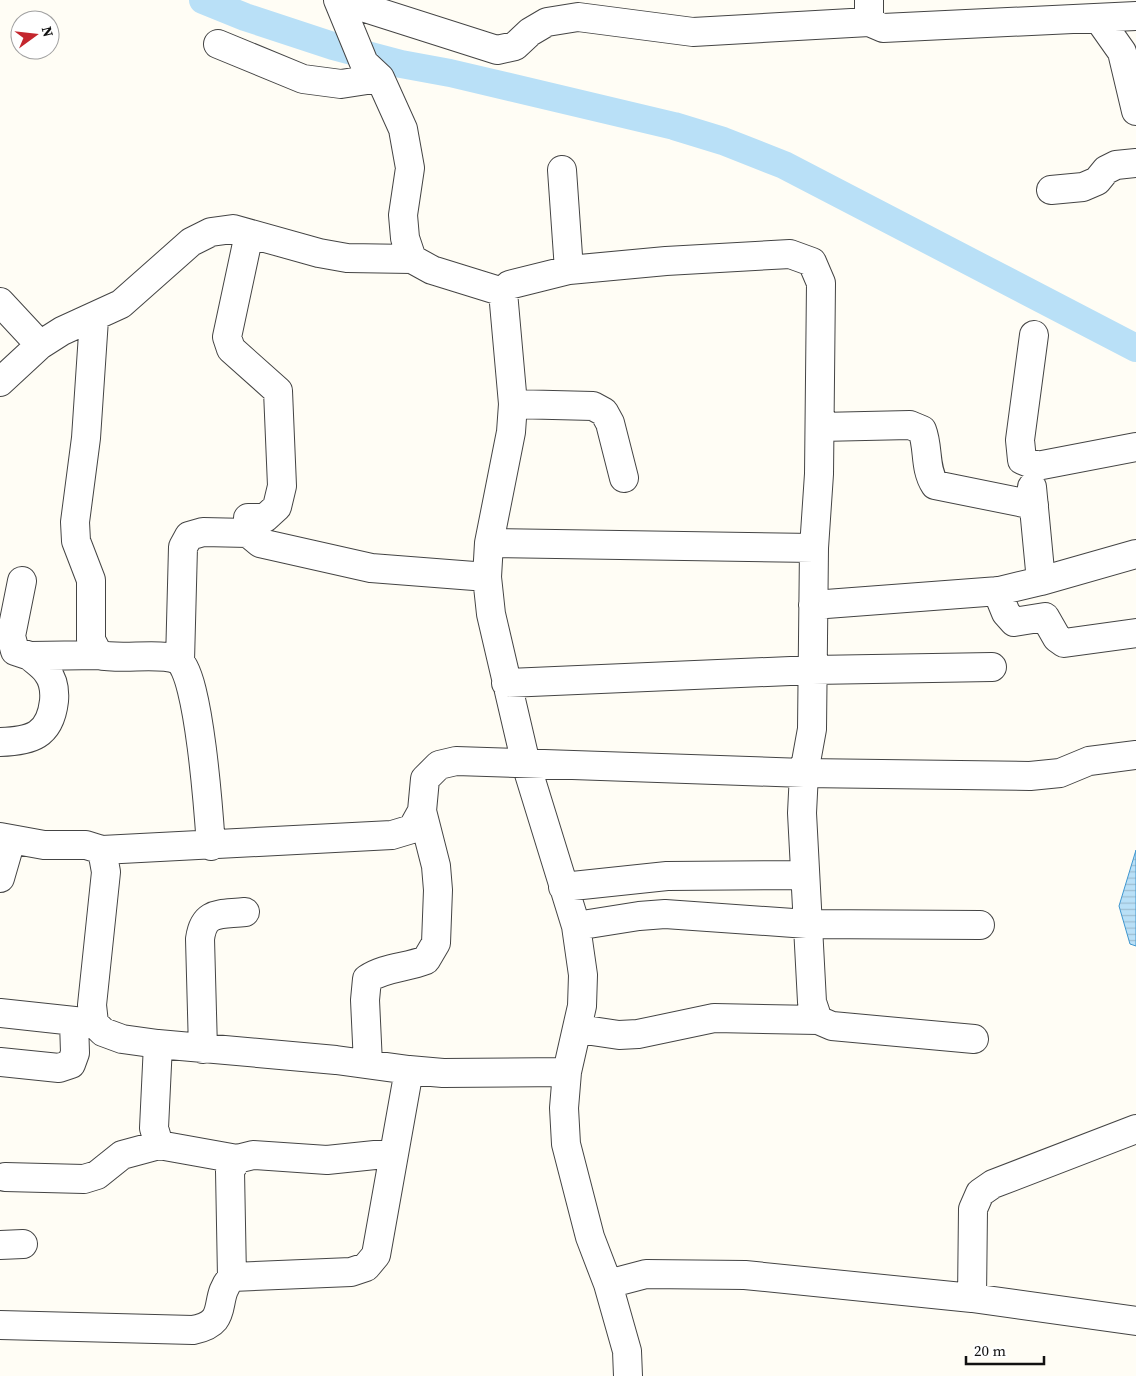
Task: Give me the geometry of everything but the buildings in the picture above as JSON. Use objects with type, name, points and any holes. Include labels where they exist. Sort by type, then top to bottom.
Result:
[{"type":"street","points":[[341,5],[496,50],[515,46],[530,32],[547,22],[578,17],[693,32],[869,11],[875,26],[892,27],[1136,16]]},
{"type":"street","points":[[341,5],[372,70],[403,128],[410,168],[404,215],[405,238],[412,259]]},
{"type":"street","points":[[1098,18],[1122,52],[1136,111]]},
{"type":"street","points":[[218,44],[303,79],[341,84],[372,70]]},
{"type":"street","points":[[1051,190],[1083,187],[1097,181],[1106,170],[1116,165],[1136,163]]},
{"type":"street","points":[[562,170],[569,270]]},
{"type":"street","points":[[0,382],[40,345],[62,331],[94,319],[121,304],[191,242],[211,232],[233,229],[319,254],[347,258],[412,259],[432,270],[503,292]]},
{"type":"street","points":[[248,533],[248,518],[265,518],[278,507],[282,486],[278,391],[231,349],[227,337],[249,234]]},
{"type":"street","points":[[628,1376],[627,1351],[608,1284],[590,1236],[566,1144],[564,1108],[567,1072],[582,1006],[583,975],[576,926],[526,764],[491,614],[487,577],[488,543],[511,432],[513,404],[503,292],[509,285],[569,270],[666,261],[790,254],[812,262],[821,283],[820,427],[814,548],[812,729],[804,773],[802,813],[812,1002],[818,1020]]},
{"type":"street","points":[[0,302],[40,345]]},
{"type":"street","points":[[94,319],[86,438],[75,522],[76,541],[91,580],[91,640],[99,655]]},
{"type":"street","points":[[1034,335],[1020,440],[1022,460],[1037,466],[1136,447]]},
{"type":"street","points":[[513,404],[593,406],[604,412],[610,424],[624,478]]},
{"type":"street","points":[[820,427],[910,425],[922,430],[927,442],[928,474],[935,485],[1034,505]]},
{"type":"street","points":[[1029,463],[1041,581]]},
{"type":"street","points":[[180,661],[183,547],[189,536],[203,532],[248,533],[260,543],[371,568],[487,577]]},
{"type":"street","points":[[488,543],[814,548]]},
{"type":"street","points":[[813,604],[997,591],[1041,581],[1136,554]]},
{"type":"street","points":[[0,742],[20,741],[38,735],[49,724],[55,688],[47,671],[30,656],[15,650],[11,636],[22,581]]},
{"type":"street","points":[[997,591],[1006,613],[1014,622],[1045,617],[1057,638],[1064,643],[1136,633]]},
{"type":"street","points":[[30,656],[99,655],[115,658],[168,656],[180,661],[188,673],[204,759],[211,846]]},
{"type":"street","points":[[506,683],[812,670],[992,667]]},
{"type":"street","points":[[368,1064],[364,1000],[366,980],[379,971],[410,966],[426,960],[436,943],[438,890],[436,866],[422,811],[425,779],[439,765],[456,761],[804,773],[1030,776],[1060,772],[1089,760],[1136,755]]},
{"type":"street","points":[[0,878],[6,838],[44,846],[86,845],[102,850],[211,846],[392,835],[412,829],[422,811]]},
{"type":"street","points":[[0,1062],[59,1068],[71,1064],[84,1022],[92,1005],[106,872],[102,850]]},
{"type":"street","points":[[563,887],[668,876],[805,875]]},
{"type":"street","points":[[203,1049],[200,940],[202,924],[212,915],[245,912]]},
{"type":"street","points":[[576,926],[665,914],[807,924],[980,925]]},
{"type":"street","points":[[0,1013],[84,1022],[122,1039],[203,1049],[336,1060],[443,1073],[567,1072]]},
{"type":"street","points":[[578,1029],[620,1035],[638,1034],[714,1018],[818,1020],[832,1026],[974,1039]]},
{"type":"street","points":[[158,1044],[154,1128],[159,1145]]},
{"type":"street","points":[[232,1277],[351,1272],[366,1267],[376,1255],[409,1070]]},
{"type":"street","points":[[972,1298],[972,1209],[980,1193],[993,1184],[1136,1129]]},
{"type":"street","points":[[5,1177],[84,1179],[97,1175],[122,1155],[159,1145],[237,1159],[253,1155],[327,1160],[394,1153]]},
{"type":"street","points":[[0,1325],[208,1327],[219,1315],[223,1287],[232,1277],[230,1171],[237,1159]]},
{"type":"street","points":[[608,1284],[646,1274],[745,1275],[972,1298],[1136,1321]]},
{"type":"water","points":[[1136,850],[1136,946],[1130,944],[1119,906]]},
{"type":"waterway","points":[[203,0],[245,17],[333,46],[401,64],[450,73],[674,126],[723,141],[784,165],[1136,348]]}]
